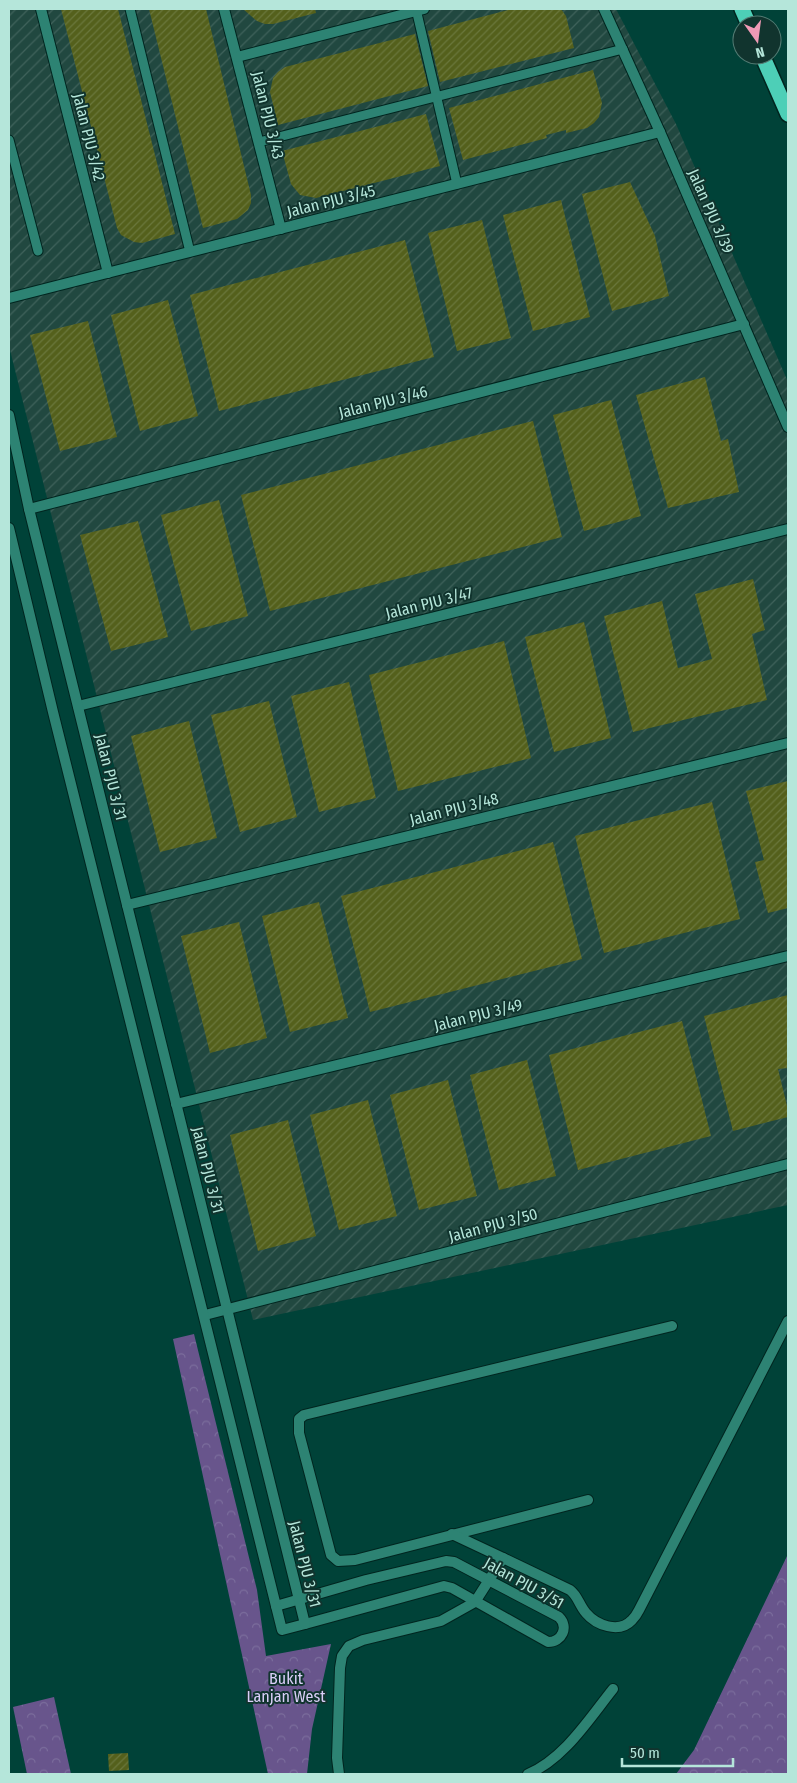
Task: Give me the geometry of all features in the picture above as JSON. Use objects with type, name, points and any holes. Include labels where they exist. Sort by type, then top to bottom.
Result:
[{"type":"highway","points":[[766,65],[788,114]]},
{"type":"street","name":"Jalan PJU 3/42","points":[[41,9],[108,273]]},
{"type":"street","name":"Jalan PJU 3/43","points":[[224,9],[281,229]]},
{"type":"street","points":[[237,57],[418,9]]},
{"type":"street","name":"Jalan PJU 3/39","points":[[604,9],[660,132],[788,427]]},
{"type":"street","name":"Jalan PJU 3/45","points":[[9,298],[660,132]]},
{"type":"street","name":"Jalan PJU 3/46","points":[[29,509],[744,324]]},
{"type":"street","name":"Jalan PJU 3/31","points":[[9,415],[29,509],[304,1624],[282,1630],[205,1315],[53,712],[9,528]]},
{"type":"street","name":"Jalan PJU 3/47","points":[[78,706],[788,529]]},
{"type":"street","name":"Jalan PJU 3/48","points":[[127,905],[788,744]]},
{"type":"street","name":"Jalan PJU 3/49","points":[[176,1104],[788,956]]},
{"type":"street","name":"Jalan PJU 3/50","points":[[205,1315],[788,1164]]},
{"type":"street","points":[[452,1534],[570,1590],[575,1594],[584,1611],[597,1623],[619,1626],[631,1621],[639,1610],[788,1321]]},
{"type":"street","points":[[588,1500],[355,1560],[338,1561],[331,1555],[299,1433],[299,1418],[304,1415],[672,1326]]},
{"type":"street","points":[[339,1774],[337,1758],[340,1668],[342,1656],[349,1646],[363,1640],[441,1621],[475,1602],[503,1558]]},
{"type":"street","name":"Jalan PJU 3/51","points":[[276,1606],[366,1580],[446,1561],[454,1562],[559,1617],[563,1625],[562,1634],[558,1640],[548,1642],[452,1588],[444,1586],[304,1624]]},
{"type":"street","points":[[528,1774],[536,1771],[559,1753],[613,1689]]},
{"type":"lane","points":[[130,9],[190,252]]},
{"type":"lane","points":[[418,9],[457,184]]},
{"type":"lane","points":[[259,142],[623,49]]},
{"type":"lane","points":[[9,140],[38,251]]},
{"type":"shaded area","points":[[9,9],[616,9],[676,124],[788,382],[788,1205],[253,1320],[9,346]]},
{"type":"green space","name":"Bukit Lanjan West","points":[[194,1334],[257,1590],[266,1656],[331,1644],[312,1729],[307,1774],[268,1774],[173,1339]]},
{"type":"green space","points":[[788,1554],[788,1774],[676,1774],[694,1750]]},
{"type":"green space","points":[[54,1697],[71,1774],[27,1774],[13,1707]]},
{"type":"building","points":[[61,9],[118,9],[175,234],[142,243],[134,242],[121,235],[117,228]]},
{"type":"building","points":[[149,9],[206,9],[251,195],[251,203],[248,210],[237,219],[203,228]]},
{"type":"building","points":[[243,9],[315,9],[316,13],[273,24],[265,24],[257,21]]},
{"type":"building","points":[[512,9],[561,9],[566,16],[574,48],[440,82],[428,31]]},
{"type":"building","points":[[415,34],[428,86],[278,125],[270,92],[273,78],[285,67]]},
{"type":"building","points":[[593,70],[602,103],[599,117],[587,128],[566,133],[566,130],[546,135],[547,138],[463,160],[449,108]]},
{"type":"building","points":[[426,114],[440,166],[316,198],[300,195],[291,184],[282,151]]},
{"type":"building","points":[[630,182],[655,236],[669,296],[612,311],[582,194]]},
{"type":"building","points":[[561,200],[590,317],[533,331],[503,215]]},
{"type":"building","points":[[482,220],[511,338],[457,351],[428,233]]},
{"type":"building","points":[[405,240],[434,357],[219,411],[190,295]]},
{"type":"building","points":[[168,300],[198,416],[140,431],[111,315]]},
{"type":"building","points":[[88,321],[117,437],[60,451],[30,335]]},
{"type":"building","points":[[705,377],[721,441],[728,439],[739,492],[668,508],[636,395]]},
{"type":"building","points":[[611,400],[641,516],[584,531],[553,415]]},
{"type":"building","points":[[533,421],[562,537],[270,611],[241,495]]},
{"type":"building","points":[[219,500],[248,616],[191,631],[161,515]]},
{"type":"building","points":[[138,521],[168,637],[111,651],[80,535]]},
{"type":"building","points":[[753,579],[765,630],[752,634],[767,700],[633,732],[604,616],[662,601],[678,668],[712,659],[695,594]]},
{"type":"building","points":[[584,622],[611,738],[554,752],[525,637]]},
{"type":"building","points":[[504,641],[531,758],[398,791],[369,675]]},
{"type":"building","points":[[349,682],[376,798],[319,812],[291,696]]},
{"type":"building","points":[[269,701],[297,817],[240,832],[211,715]]},
{"type":"building","points":[[189,721],[217,838],[160,852],[131,736]]},
{"type":"building","points":[[788,781],[788,908],[768,913],[755,862],[764,860],[746,791]]},
{"type":"building","points":[[712,802],[740,919],[604,953],[575,836]]},
{"type":"building","points":[[553,842],[582,959],[370,1012],[341,896]]},
{"type":"building","points":[[319,902],[348,1018],[290,1032],[262,916]]},
{"type":"building","points":[[239,922],[267,1038],[210,1053],[181,936]]},
{"type":"building","points":[[788,995],[788,1068],[778,1069],[788,1117],[733,1131],[704,1016]]},
{"type":"building","points":[[682,1021],[711,1136],[578,1170],[549,1055]]},
{"type":"building","points":[[527,1060],[556,1176],[499,1190],[470,1075]]},
{"type":"building","points":[[448,1080],[477,1196],[419,1210],[390,1095]]},
{"type":"building","points":[[368,1100],[397,1216],[339,1230],[310,1115]]},
{"type":"building","points":[[288,1120],[316,1236],[258,1251],[230,1135]]},
{"type":"building","points":[[128,1753],[129,1770],[109,1771],[108,1754]]}]
